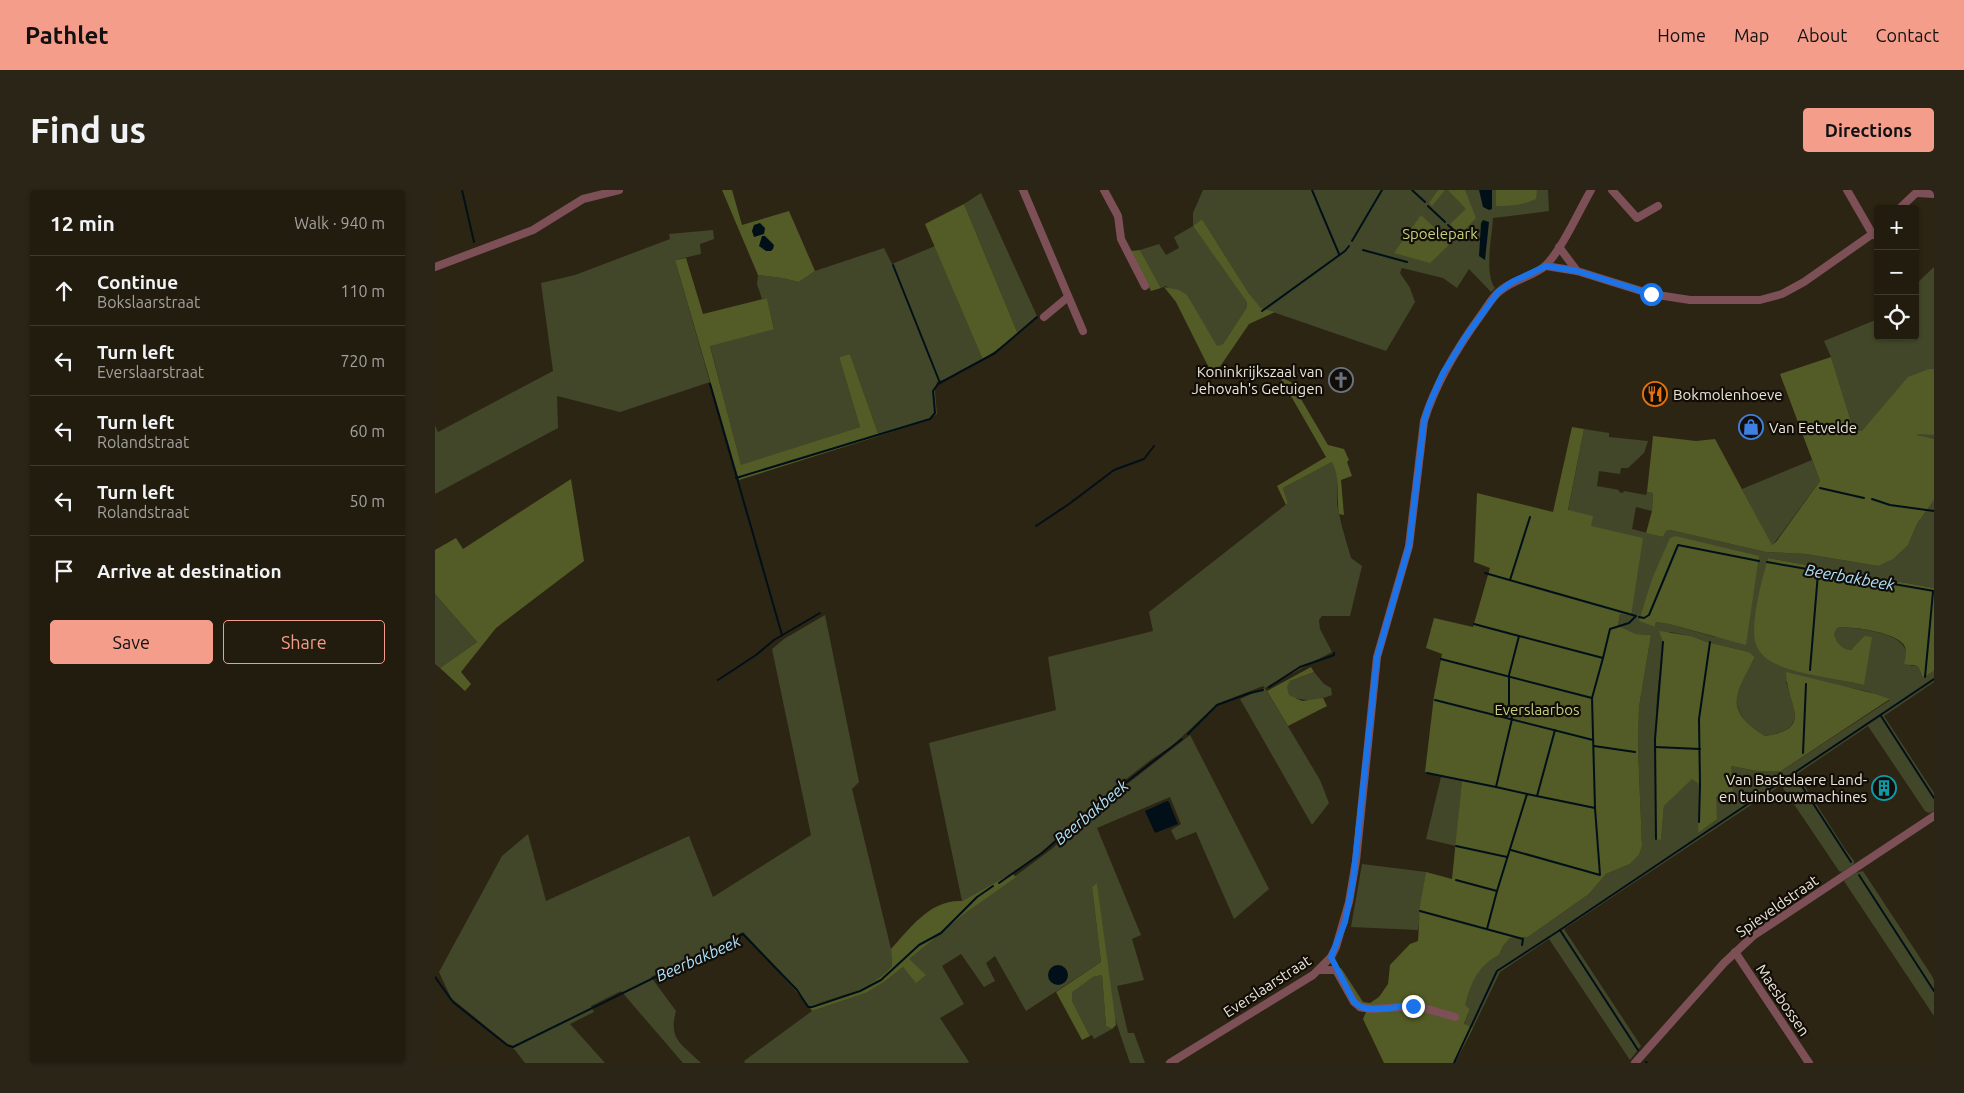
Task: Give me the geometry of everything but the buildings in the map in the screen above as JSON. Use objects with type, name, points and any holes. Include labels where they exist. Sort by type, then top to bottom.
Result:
[{"type":"street","points":[[435,267],[533,230],[583,199],[619,190]]},
{"type":"street","points":[[1023,190],[1083,331]]},
{"type":"street","points":[[1104,190],[1118,216],[1121,239],[1145,286]]},
{"type":"street","points":[[1591,190],[1559,247],[1546,266],[1577,271],[1651,294],[1690,300],[1760,300],[1782,294],[1804,282],[1874,233]]},
{"type":"street","points":[[1613,190],[1637,218],[1658,206]]},
{"type":"street","points":[[1847,190],[1874,230]]},
{"type":"street","points":[[1903,205],[1918,191],[1934,194]]},
{"type":"street","points":[[1559,247],[1577,271]]},
{"type":"street","name":"Everslaarstraat","points":[[1170,1063],[1321,970],[1331,957],[1345,922],[1353,881],[1377,657],[1409,546],[1424,421],[1443,373],[1466,336],[1498,292],[1512,282],[1546,266]]},
{"type":"street","points":[[1044,318],[1068,297]]},
{"type":"street","name":"Spieveldstraat","points":[[1635,1063],[1735,952],[1753,936],[1934,816]]},
{"type":"street","name":"Maesbossen","points":[[1735,952],[1809,1063]]},
{"type":"street","points":[[1331,957],[1336,970],[1354,1002],[1359,1007],[1371,1009],[1417,1006],[1455,1017]]},
{"type":"street","points":[[1321,970],[1336,970]]},
{"type":"green space","points":[[722,190],[732,190],[742,225],[789,211],[815,271],[799,282],[758,275]]},
{"type":"green space","name":"Spoelepark","points":[[1203,190],[1548,190],[1549,211],[1493,218],[1489,264],[1495,288],[1491,292],[1469,269],[1457,288],[1443,278],[1402,268],[1400,273],[1410,288],[1415,302],[1386,351],[1261,308],[1248,292],[1202,219],[1193,226],[1193,213]]},
{"type":"green space","points":[[1438,190],[1445,190],[1432,206],[1429,203]]},
{"type":"green space","points":[[1448,190],[1465,190],[1476,218],[1460,235],[1450,224],[1466,209]]},
{"type":"green space","points":[[1496,190],[1537,190],[1536,199],[1516,205],[1496,206]]},
{"type":"green space","points":[[981,193],[1037,316],[1018,334],[964,204]]},
{"type":"green space","points":[[964,204],[1018,334],[983,360],[925,224]]},
{"type":"green space","name":"Spoelepark","points":[[1421,215],[1451,243],[1430,263],[1394,253]]},
{"type":"green space","points":[[1202,219],[1248,292],[1261,308],[1275,312],[1249,324],[1217,371],[1209,368],[1176,302],[1164,287],[1179,290],[1187,295],[1217,346],[1223,344],[1247,307],[1247,302],[1193,226]]},
{"type":"green space","points":[[1193,226],[1248,302],[1247,307],[1223,344],[1217,347],[1207,330],[1166,286],[1161,288],[1140,250],[1159,244],[1166,255],[1179,248],[1174,237]]},
{"type":"green space","points":[[713,230],[714,239],[700,244],[701,254],[675,260],[710,382],[620,412],[557,396],[558,428],[435,494],[435,425],[438,432],[553,371],[541,283],[575,275],[670,239],[669,234]]},
{"type":"green space","points":[[935,246],[983,360],[961,373],[937,382],[935,391],[937,414],[929,420],[879,436],[850,354],[839,357],[860,427],[741,466],[710,345],[774,328],[767,298],[762,299],[757,284],[758,275],[799,282],[815,271],[884,248],[892,264]]},
{"type":"green space","points":[[1140,250],[1161,288],[1151,291],[1131,251]]},
{"type":"green space","points":[[686,258],[703,314],[767,298],[774,329],[710,346],[741,465],[860,427],[839,357],[850,354],[879,436],[739,480],[675,260]]},
{"type":"green space","points":[[1934,267],[1934,439],[1889,432],[1854,431],[1831,357],[1824,341],[1874,321],[1874,340],[1919,340],[1919,281]]},
{"type":"green space","points":[[1831,357],[1854,431],[1862,431],[1908,377],[1934,369],[1934,435],[1916,435],[1934,439],[1934,500],[1917,524],[1908,545],[1893,559],[1878,566],[1806,554],[1766,552],[1670,530],[1666,531],[1663,537],[1646,533],[1652,511],[1653,493],[1647,492],[1653,436],[1696,441],[1715,439],[1772,545],[1776,542],[1820,481],[1780,374]]},
{"type":"green space","points":[[1280,377],[1291,382],[1328,445],[1344,449],[1349,460],[1347,462],[1352,476],[1341,480],[1344,515],[1339,514],[1337,481],[1332,462],[1283,488],[1288,503],[1286,505],[1277,486],[1326,457]]},
{"type":"green space","name":"Everslaarbos","points":[[1572,427],[1584,429],[1568,510],[1593,516],[1591,526],[1643,538],[1631,616],[1620,614],[1618,626],[1636,634],[1651,635],[1639,707],[1638,747],[1642,846],[1639,855],[1630,864],[1606,874],[1589,894],[1528,937],[1510,938],[1503,946],[1499,955],[1486,964],[1476,976],[1470,989],[1465,1005],[1470,1009],[1464,1024],[1473,1028],[1455,1063],[1384,1063],[1363,1019],[1366,1012],[1358,1011],[1353,1005],[1334,972],[1341,968],[1363,1002],[1370,1003],[1379,997],[1388,984],[1390,965],[1410,944],[1418,941],[1420,906],[1426,872],[1452,879],[1462,780],[1425,772],[1434,696],[1442,654],[1426,648],[1434,618],[1473,627],[1490,568],[1474,562],[1477,493],[1553,512]]},
{"type":"green space","points":[[1584,429],[1609,433],[1609,437],[1648,441],[1644,453],[1628,468],[1621,468],[1620,474],[1599,471],[1597,486],[1619,490],[1619,492],[1623,493],[1624,491],[1646,495],[1647,492],[1653,493],[1652,511],[1636,507],[1632,529],[1663,537],[1666,531],[1670,530],[1766,552],[1806,554],[1878,566],[1908,545],[1917,524],[1934,500],[1934,588],[1768,558],[1755,622],[1815,674],[1864,685],[1864,636],[1851,650],[1842,647],[1838,643],[1834,634],[1837,628],[1863,629],[1893,637],[1904,647],[1911,666],[1918,666],[1923,678],[1934,671],[1934,682],[1884,716],[1934,793],[1934,811],[1929,813],[1925,811],[1868,726],[1797,774],[1854,861],[1854,864],[1842,872],[1839,871],[1781,785],[1564,929],[1641,1046],[1630,1060],[1549,939],[1500,972],[1473,1028],[1464,1025],[1470,1009],[1464,1005],[1472,982],[1485,964],[1499,955],[1503,946],[1510,938],[1528,937],[1589,894],[1606,874],[1630,864],[1639,855],[1642,846],[1638,747],[1639,707],[1651,635],[1636,634],[1618,627],[1620,614],[1631,616],[1590,526],[1568,511]],"holes":[[[1759,556],[1715,637],[1669,624],[1656,622],[1655,627],[1640,621]],[[1670,632],[1749,652],[1755,657],[1739,684],[1737,701],[1738,708],[1745,721],[1765,736],[1787,730],[1792,725],[1794,719],[1793,703],[1786,682],[1853,688],[1890,700],[1781,771],[1757,771],[1731,766],[1699,833],[1700,785],[1692,778],[1664,806],[1661,839],[1657,839],[1655,739],[1657,697],[1663,641]]]},
{"type":"green space","points":[[1812,460],[1820,481],[1772,546],[1742,489]]},
{"type":"green space","points":[[1332,462],[1338,473],[1337,504],[1342,527],[1351,558],[1362,566],[1350,616],[1322,616],[1319,620],[1320,629],[1332,652],[1265,688],[1263,686],[1217,704],[1172,746],[1152,759],[1090,807],[1046,849],[1012,873],[962,901],[929,743],[1056,710],[1048,657],[1153,631],[1149,612],[1288,503],[1283,488]]},
{"type":"green space","points":[[571,479],[584,561],[496,628],[461,672],[471,684],[465,691],[440,668],[477,642],[435,594],[435,550],[456,538],[463,549]]},
{"type":"green space","points":[[1675,536],[1759,556],[1746,645],[1669,624],[1656,622],[1655,627],[1639,621],[1652,579],[1670,538]]},
{"type":"green space","points":[[1768,558],[1934,588],[1934,671],[1923,678],[1918,666],[1904,664],[1906,650],[1899,640],[1882,633],[1852,628],[1837,628],[1834,634],[1840,645],[1851,650],[1864,636],[1872,637],[1864,685],[1793,670],[1769,660],[1757,648],[1754,633],[1758,600]]},
{"type":"green space","points":[[435,594],[477,642],[440,668],[435,664]]},
{"type":"green space","points":[[825,615],[859,782],[852,789],[891,949],[892,966],[874,981],[854,992],[809,1006],[743,932],[651,977],[676,1011],[674,1029],[678,1041],[701,1063],[683,1063],[621,991],[591,1006],[594,1012],[570,1024],[605,1063],[525,1063],[515,1050],[451,998],[439,972],[502,856],[528,834],[546,901],[689,836],[713,897],[811,835],[772,649],[784,639]]},
{"type":"green space","points":[[1659,631],[1691,636],[1707,642],[1749,652],[1755,657],[1738,691],[1738,709],[1751,726],[1765,736],[1781,733],[1790,728],[1794,721],[1795,713],[1787,684],[1786,672],[1890,699],[1781,771],[1757,771],[1731,766],[1733,796],[1716,797],[1717,819],[1698,833],[1700,785],[1692,779],[1664,806],[1661,840],[1656,839],[1655,739],[1663,642]]},
{"type":"green space","points":[[1311,667],[1314,672],[1290,681],[1287,687],[1289,695],[1302,701],[1323,698],[1327,706],[1288,726],[1267,691]]},
{"type":"green space","points":[[1314,672],[1324,684],[1331,688],[1332,695],[1311,700],[1289,696],[1286,687],[1290,681]]},
{"type":"green space","points":[[1265,688],[1320,780],[1329,803],[1312,825],[1240,699]]},
{"type":"green space","points":[[1190,735],[1269,889],[1234,919],[1196,832],[1176,840],[1171,830],[1181,824],[1170,797],[1097,828],[1141,935],[1132,939],[1144,980],[1117,986],[1128,1033],[1134,1033],[1145,1063],[1130,1063],[1114,1016],[1097,884],[1092,887],[1101,962],[1026,1011],[995,956],[986,963],[995,981],[984,987],[961,954],[942,966],[964,1004],[940,1018],[969,1062],[745,1063],[744,1061],[812,1011],[866,993],[903,967],[917,982],[908,959],[1053,848],[1094,810]]},
{"type":"green space","points":[[1441,777],[1462,780],[1456,846],[1426,839]]},
{"type":"green space","points":[[1362,864],[1426,872],[1418,930],[1351,927]]},
{"type":"green space","points":[[1863,871],[1932,976],[1934,981],[1934,1016],[1844,881],[1855,873]]},
{"type":"green space","points":[[1012,873],[1016,877],[967,912],[909,959],[926,975],[916,983],[903,967],[866,993],[812,1011],[809,1006],[854,992],[884,974],[892,966],[891,949],[922,916],[941,905],[962,901]]},
{"type":"green space","points":[[1097,883],[1116,1025],[1112,1029],[1106,1026],[1102,975],[1093,977],[1072,992],[1072,1001],[1090,1036],[1082,1040],[1056,992],[1101,962],[1092,887]]},
{"type":"green space","points":[[1102,975],[1106,1026],[1112,1029],[1094,1039],[1092,1035],[1090,1036],[1072,1001],[1072,991],[1093,977]]},
{"type":"shaded area","points":[[1479,190],[1492,190],[1492,209],[1489,210],[1483,207]]},
{"type":"shaded area","points":[[1483,220],[1489,222],[1485,260],[1479,256],[1481,223]]},
{"type":"shaded area","points":[[760,223],[765,228],[764,234],[754,237],[752,231],[754,225]]},
{"type":"shaded area","points":[[762,236],[765,236],[774,245],[771,251],[766,251],[759,246]]},
{"type":"shaded area","points":[[1167,801],[1178,824],[1155,833],[1145,811]]},
{"type":"shaded area","points":[[1058,965],[1065,968],[1068,975],[1065,982],[1058,985],[1051,982],[1048,975],[1051,968]]},
{"type":"waterway","points":[[462,190],[474,242]]},
{"type":"waterway","points":[[1312,190],[1339,254]]},
{"type":"waterway","points":[[1352,241],[1382,190]]},
{"type":"waterway","points":[[1412,190],[1425,202]]},
{"type":"waterway","points":[[1428,206],[1445,222]]},
{"type":"waterway","points":[[1448,225],[1458,234]]},
{"type":"waterway","points":[[1262,311],[1345,251],[1349,246]]},
{"type":"waterway","points":[[1363,250],[1407,262]]},
{"type":"waterway","points":[[893,265],[940,383]]},
{"type":"waterway","points":[[736,478],[930,419],[935,413],[933,391],[938,384],[995,353],[1037,317]]},
{"type":"waterway","points":[[710,384],[782,635]]},
{"type":"waterway","points":[[1036,526],[1114,470],[1144,459],[1154,446]]},
{"type":"waterway","points":[[1820,488],[1864,498]]},
{"type":"waterway","points":[[1872,499],[1890,505],[1934,511]]},
{"type":"waterway","points":[[1510,580],[1530,517]]},
{"type":"waterway","name":"Beerbakbeek","points":[[1639,617],[1644,618],[1649,615],[1678,545],[1759,561]]},
{"type":"waterway","name":"Beerbakbeek","points":[[1767,562],[1934,591]]},
{"type":"waterway","points":[[1485,573],[1636,616],[1629,623],[1610,629],[1603,658],[1519,636],[1509,675],[1509,704],[1512,719],[1496,787],[1527,794],[1487,929]]},
{"type":"waterway","points":[[1810,670],[1818,573]]},
{"type":"waterway","points":[[1925,677],[1933,592]]},
{"type":"waterway","points":[[718,680],[756,655],[774,640],[820,613]]},
{"type":"waterway","points":[[1474,624],[1519,636]]},
{"type":"waterway","points":[[1656,839],[1655,739],[1663,642]]},
{"type":"waterway","points":[[1699,822],[1699,719],[1710,642]]},
{"type":"waterway","name":"Beerbakbeek","points":[[1269,687],[1300,667],[1334,655],[1334,653]]},
{"type":"waterway","points":[[1511,850],[1600,875],[1595,808],[1592,698],[1603,658]]},
{"type":"waterway","points":[[1441,659],[1592,698]]},
{"type":"waterway","points":[[1638,1050],[1560,930],[1934,679]]},
{"type":"waterway","points":[[1803,753],[1806,684]]},
{"type":"waterway","name":"Beerbakbeek","points":[[1188,734],[1217,705],[1263,690]]},
{"type":"waterway","points":[[1435,700],[1593,740]]},
{"type":"waterway","points":[[1881,716],[1934,798]]},
{"type":"waterway","points":[[1537,796],[1555,730]]},
{"type":"waterway","name":"Beerbakbeek","points":[[999,883],[1042,853],[1093,808],[1182,739]]},
{"type":"waterway","points":[[1594,746],[1635,752]]},
{"type":"waterway","points":[[1655,747],[1700,749]]},
{"type":"waterway","points":[[1427,773],[1496,787]]},
{"type":"waterway","points":[[1794,774],[1851,862]]},
{"type":"waterway","points":[[1527,794],[1595,808]]},
{"type":"waterway","points":[[1456,846],[1507,857]]},
{"type":"waterway","points":[[1859,875],[1934,991]]},
{"type":"waterway","points":[[1456,880],[1497,891]]},
{"type":"waterway","name":"Beerbakbeek","points":[[435,977],[453,1002],[507,1045],[513,1047],[743,934],[797,990],[808,1007],[812,1007],[860,991],[881,980],[919,945],[941,933],[977,897],[993,886]]},
{"type":"waterway","points":[[1420,911],[1523,939],[1522,945]]},
{"type":"waterway","points":[[1454,1063],[1497,971],[1560,930]]},
{"type":"place","name":"Koninkrijkszaal van Jehovah's Getuigen","points":[[1341,380]]},
{"type":"place","name":"Bokmolenhoeve","points":[[1655,394]]},
{"type":"place","name":"Van Eetvelde","points":[[1751,427]]},
{"type":"place","name":"Van Bastelaere Land- en tuinbouwmachines","points":[[1884,788]]},
{"type":"route","points":[[1413,1006],[1371,1009],[1359,1007],[1354,1002],[1336,970],[1331,957],[1337,947],[1345,922],[1353,881],[1377,657],[1409,546],[1424,421],[1429,405],[1443,373],[1466,336],[1498,292],[1512,282],[1546,266],[1577,271],[1651,294]]}]
